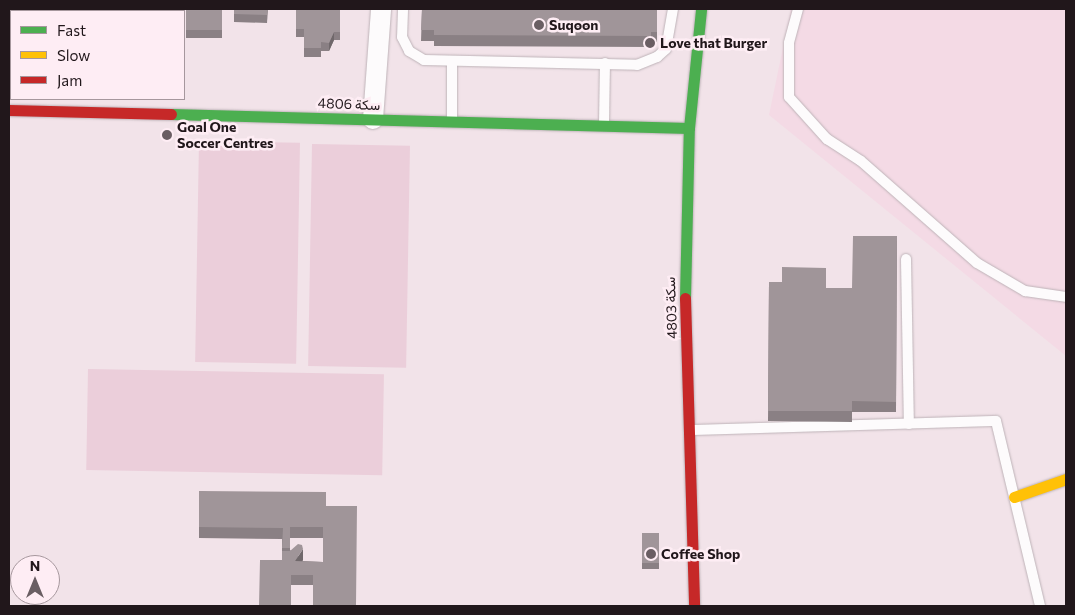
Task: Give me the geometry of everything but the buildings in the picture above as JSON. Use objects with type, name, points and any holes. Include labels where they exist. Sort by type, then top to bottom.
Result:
[{"type":"street","points":[[373,119],[381,9]]},
{"type":"street","name":"سكة 4803","points":[[694,606],[684,260],[689,128],[701,9]]},
{"type":"street","name":"سكة 4806","points":[[9,110],[689,128]]},
{"type":"street","points":[[1014,497],[1066,479]]},
{"type":"lane","points":[[403,10],[402,37],[409,51],[424,60],[452,63],[605,63],[637,65],[657,58],[666,49],[673,9]]},
{"type":"lane","points":[[798,9],[788,43],[788,96],[827,139],[861,161],[977,263],[1025,291],[1066,297]]},
{"type":"lane","points":[[452,63],[452,122]]},
{"type":"lane","points":[[604,126],[605,63]]},
{"type":"lane","points":[[906,259],[909,424]]},
{"type":"lane","points":[[689,430],[996,421],[1040,606]]},
{"type":"shaded area","points":[[791,9],[1066,9],[1066,356],[769,115]]},
{"type":"shaded area","points":[[199,141],[300,143],[296,364],[195,362]]},
{"type":"shaded area","points":[[312,144],[410,146],[406,368],[308,366]]},
{"type":"shaded area","points":[[88,369],[384,374],[382,475],[86,470]]},
{"type":"traffic: fast","points":[[685,298],[689,128],[701,9]]},
{"type":"traffic: fast","points":[[171,114],[689,128]]},
{"type":"traffic: slow","points":[[1014,497],[1066,479]]},
{"type":"traffic: jam","points":[[9,110],[171,114]]},
{"type":"traffic: jam","points":[[685,298],[694,606]]},
{"type":"place","name":"Suqoon","points":[[539,25]]},
{"type":"place","name":"Love that Burger","points":[[650,43]]},
{"type":"place","name":"Goal One Soccer Centres","points":[[167,135]]},
{"type":"place","name":"Coffee Shop","points":[[651,554]]}]
